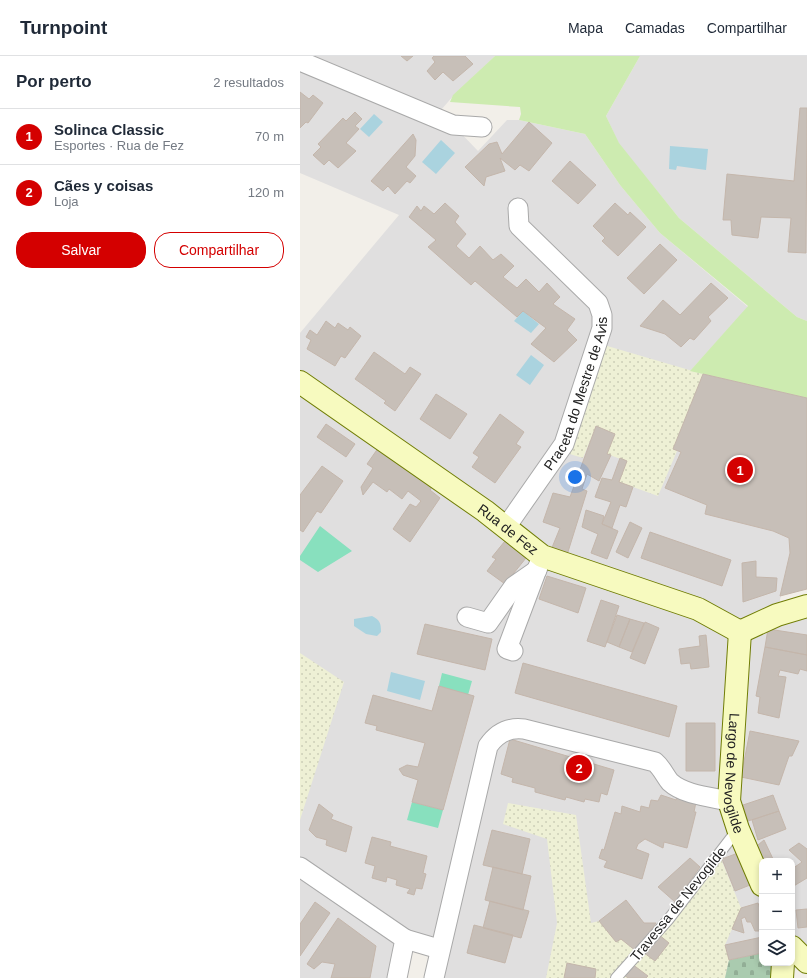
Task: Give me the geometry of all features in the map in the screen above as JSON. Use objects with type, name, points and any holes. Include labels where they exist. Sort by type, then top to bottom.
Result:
[{"type":"street","points":[[300,61],[453,125],[482,127]]},
{"type":"street","name":"Praceta do Mestre de Avis","points":[[506,527],[564,444],[602,328],[602,315],[598,302],[519,226],[518,208]]},
{"type":"street","name":"Rua de Fez","points":[[300,382],[506,527],[539,563],[698,609],[740,632]]},
{"type":"street","points":[[467,617],[488,624],[514,586],[539,563]]},
{"type":"street","points":[[513,651],[507,649],[539,563]]},
{"type":"street","points":[[740,632],[777,615],[807,606]]},
{"type":"street","name":"Largo de Nevogilde","points":[[740,632],[729,802],[738,829],[759,878]]},
{"type":"street","points":[[434,978],[439,949],[488,746],[493,738],[502,732],[514,728],[524,729],[656,762],[663,769],[670,781],[681,790],[729,802]]},
{"type":"street","points":[[300,867],[405,939],[439,949]]},
{"type":"street","points":[[397,978],[405,939]]},
{"type":"street","points":[[795,950],[807,962]]},
{"type":"street","points":[[782,978],[783,966]]},
{"type":"lane","name":"Travessa de Nevogilde","points":[[616,978],[668,920],[738,829]]},
{"type":"shaded area","points":[[300,56],[495,56],[454,95],[435,117],[453,125],[478,151],[507,120],[519,120],[585,134],[620,185],[660,233],[748,307],[691,370],[703,374],[673,449],[681,452],[665,488],[707,505],[705,514],[773,531],[789,538],[790,553],[777,614],[807,606],[807,962],[795,950],[795,858],[759,858],[759,966],[783,966],[782,978],[434,978],[439,949],[405,939],[398,978],[300,978],[300,333],[399,215],[300,173]]},
{"type":"shaded area","points":[[640,56],[807,56],[807,321],[797,317],[679,218],[619,144],[606,116]]},
{"type":"green space","points":[[495,56],[640,56],[606,116],[619,143],[679,218],[797,317],[807,321],[807,398],[690,371],[748,306],[660,233],[620,185],[585,134],[519,120],[521,114],[520,107],[450,102],[453,95]]},
{"type":"green space","points":[[597,343],[703,374],[673,449],[677,451],[658,496],[619,482],[626,461],[607,454],[614,434],[596,426],[583,458],[563,452]]},
{"type":"green space","points":[[320,526],[352,551],[318,572],[300,560],[300,556]]},
{"type":"green space","points":[[300,653],[344,682],[300,820]]},
{"type":"green space","points":[[442,673],[472,681],[468,695],[439,686]]},
{"type":"green space","points":[[412,802],[443,810],[438,828],[407,820]]},
{"type":"green space","points":[[508,803],[576,815],[591,923],[599,921],[616,942],[621,939],[635,951],[643,952],[655,961],[669,943],[658,934],[719,854],[741,908],[725,945],[729,960],[725,978],[546,978],[557,923],[547,839],[503,824]]},
{"type":"green space","points":[[759,954],[759,966],[772,966],[774,978],[725,978],[729,960]]},
{"type":"water","points":[[374,114],[383,122],[369,137],[360,129]]},
{"type":"water","points":[[441,140],[455,153],[436,174],[422,162]]},
{"type":"water","points":[[670,146],[708,149],[706,170],[677,166],[676,170],[669,169]]},
{"type":"water","points":[[523,311],[539,324],[531,333],[514,321]]},
{"type":"water","points":[[531,355],[544,365],[530,385],[516,375]]},
{"type":"water","points":[[372,616],[378,620],[380,624],[381,632],[377,636],[366,634],[354,626],[354,619]]},
{"type":"water","points":[[391,672],[425,681],[420,700],[387,691]]},
{"type":"building","points":[[401,56],[413,56],[407,61]]},
{"type":"building","points":[[434,56],[465,56],[473,64],[453,81],[443,72],[435,80],[427,71],[435,62],[432,58]]},
{"type":"building","points":[[300,92],[309,99],[313,95],[323,103],[308,123],[306,122],[300,128]]},
{"type":"building","points":[[800,108],[807,108],[806,253],[788,252],[791,218],[761,217],[758,238],[732,235],[731,220],[723,220],[727,174],[794,181]]},
{"type":"building","points":[[355,112],[362,119],[355,126],[359,129],[346,143],[356,151],[338,168],[329,160],[324,165],[313,155],[321,147],[318,144],[343,118],[346,121]]},
{"type":"building","points":[[529,122],[552,143],[529,171],[520,165],[515,170],[500,158],[505,171],[486,177],[484,186],[465,167],[489,144],[497,142],[502,154]]},
{"type":"building","points":[[413,134],[416,140],[415,156],[406,167],[416,176],[410,183],[407,181],[395,194],[388,186],[383,191],[371,181]]},
{"type":"building","points":[[570,161],[596,185],[578,204],[552,181]]},
{"type":"building","points":[[445,203],[459,216],[455,222],[466,234],[456,246],[469,258],[480,246],[493,260],[501,254],[514,266],[503,277],[517,288],[526,279],[539,292],[547,283],[560,297],[553,304],[575,319],[567,330],[577,340],[554,362],[531,344],[546,328],[523,311],[517,317],[475,281],[471,285],[428,247],[436,240],[409,217],[417,206],[421,211],[424,206],[434,214]]},
{"type":"building","points":[[615,203],[628,215],[630,212],[646,227],[618,256],[602,241],[605,238],[593,226]]},
{"type":"building","points":[[660,244],[677,260],[644,294],[627,278]]},
{"type":"building","points":[[711,283],[728,298],[708,317],[711,321],[694,340],[690,338],[681,347],[665,334],[640,326],[663,300],[680,315]]},
{"type":"building","points":[[326,321],[335,328],[338,323],[348,330],[350,327],[361,336],[345,358],[341,356],[335,366],[307,349],[311,340],[306,337],[310,330],[317,335]]},
{"type":"building","points":[[374,352],[405,374],[410,367],[421,374],[395,411],[384,403],[386,401],[355,379]]},
{"type":"building","points":[[703,374],[807,398],[807,589],[780,596],[790,553],[789,538],[773,531],[705,514],[707,505],[665,488],[681,452],[673,449]]},
{"type":"building","points":[[436,394],[467,414],[450,439],[420,419]]},
{"type":"building","points":[[500,414],[524,432],[516,444],[521,447],[495,483],[472,467],[479,457],[473,453]]},
{"type":"building","points":[[326,424],[355,444],[346,457],[317,437]]},
{"type":"building","points":[[596,426],[615,434],[607,454],[611,455],[599,481],[587,474],[582,489],[587,491],[567,555],[551,550],[560,528],[543,522],[553,493],[570,497]]},
{"type":"building","points":[[381,444],[436,481],[430,490],[440,498],[410,542],[393,529],[410,504],[416,507],[421,501],[408,491],[402,499],[389,489],[387,492],[373,482],[363,495],[361,487],[373,468],[367,464]]},
{"type":"building","points":[[620,458],[627,461],[619,482],[633,487],[626,507],[620,505],[612,528],[602,524],[611,502],[595,497],[602,478],[612,480]]},
{"type":"building","points":[[322,466],[343,481],[321,513],[317,511],[303,532],[300,530],[300,495]]},
{"type":"building","points":[[586,510],[604,516],[602,524],[618,531],[607,559],[591,553],[598,534],[582,527]]},
{"type":"building","points":[[630,522],[642,528],[628,558],[616,552]]},
{"type":"building","points":[[650,532],[731,560],[722,586],[641,558]]},
{"type":"building","points":[[509,536],[530,553],[505,584],[487,571],[496,559],[492,557]]},
{"type":"building","points":[[756,561],[756,577],[777,578],[776,591],[743,602],[742,563]]},
{"type":"building","points":[[547,576],[586,588],[578,613],[539,599]]},
{"type":"building","points":[[601,600],[619,606],[605,647],[587,641]]},
{"type":"building","points":[[617,615],[630,619],[619,647],[607,642]]},
{"type":"building","points":[[630,619],[644,623],[632,652],[619,647]]},
{"type":"building","points":[[645,622],[659,628],[645,664],[630,658]]},
{"type":"building","points":[[425,624],[492,639],[485,670],[417,654]]},
{"type":"building","points":[[768,629],[807,635],[807,655],[765,647]]},
{"type":"building","points":[[706,635],[709,667],[691,669],[690,663],[681,664],[679,649],[700,646],[699,636]]},
{"type":"building","points":[[765,647],[807,655],[807,671],[800,669],[798,674],[780,670],[778,676],[786,677],[779,718],[758,713],[760,697],[756,696]]},
{"type":"building","points":[[523,663],[677,706],[669,737],[515,693]]},
{"type":"building","points":[[439,686],[474,696],[443,810],[412,802],[418,780],[403,775],[399,769],[407,765],[418,767],[425,743],[376,730],[377,726],[365,723],[373,695],[432,711]]},
{"type":"building","points":[[686,723],[715,723],[715,771],[686,771]]},
{"type":"building","points":[[750,731],[799,741],[792,756],[789,756],[779,785],[741,777]]},
{"type":"building","points":[[510,739],[614,770],[607,795],[601,793],[599,802],[585,799],[584,802],[566,797],[565,800],[535,792],[535,788],[512,782],[513,778],[501,774]]},
{"type":"building","points":[[661,795],[676,800],[677,796],[696,802],[694,812],[696,812],[687,848],[664,842],[663,848],[645,839],[638,844],[636,849],[649,854],[642,879],[604,867],[607,861],[599,858],[602,849],[604,850],[615,812],[621,814],[622,806],[640,812],[641,806],[649,808],[651,800],[658,801]]},
{"type":"building","points":[[773,795],[779,811],[748,821],[743,805]]},
{"type":"building","points":[[319,804],[333,815],[331,819],[352,827],[346,852],[326,845],[327,840],[316,837],[309,830]]},
{"type":"building","points":[[779,811],[786,829],[758,840],[752,820]]},
{"type":"building","points":[[492,830],[530,839],[522,874],[483,865]]},
{"type":"building","points":[[372,837],[391,842],[390,846],[427,856],[423,873],[426,874],[422,889],[416,888],[414,895],[407,893],[410,889],[396,885],[397,880],[387,877],[386,882],[372,878],[375,866],[365,863]]},
{"type":"building","points":[[764,840],[773,858],[760,858],[753,849]]},
{"type":"building","points":[[799,843],[807,849],[807,878],[795,885],[795,867],[802,862],[789,850]]},
{"type":"building","points":[[738,853],[750,885],[735,891],[722,859]]},
{"type":"building","points":[[690,858],[700,867],[675,902],[658,887]]},
{"type":"building","points":[[493,867],[531,876],[523,910],[485,900]]},
{"type":"building","points":[[626,900],[644,923],[656,923],[636,951],[621,939],[616,942],[599,921]]},
{"type":"building","points":[[490,901],[529,911],[521,938],[483,928]]},
{"type":"building","points":[[315,902],[330,913],[300,956],[300,924]]},
{"type":"building","points":[[758,903],[759,931],[755,931],[751,922],[747,922],[745,917],[741,919],[744,933],[732,929],[741,908]]},
{"type":"building","points":[[807,909],[807,927],[798,928],[796,910]]},
{"type":"building","points":[[338,918],[376,946],[370,978],[331,978],[335,964],[322,962],[314,969],[307,964]]},
{"type":"building","points":[[474,925],[513,935],[505,963],[467,953]]},
{"type":"building","points":[[658,934],[669,943],[655,961],[643,952]]},
{"type":"building","points":[[759,938],[759,954],[729,960],[725,945]]},
{"type":"building","points":[[567,963],[596,969],[595,978],[564,978]]},
{"type":"building","points":[[632,964],[648,976],[646,978],[628,978],[624,975]]},
{"type":"place","name":"Solinca Classic","points":[[740,470]]},
{"type":"place","name":"Cães y coisas","points":[[579,768]]}]
